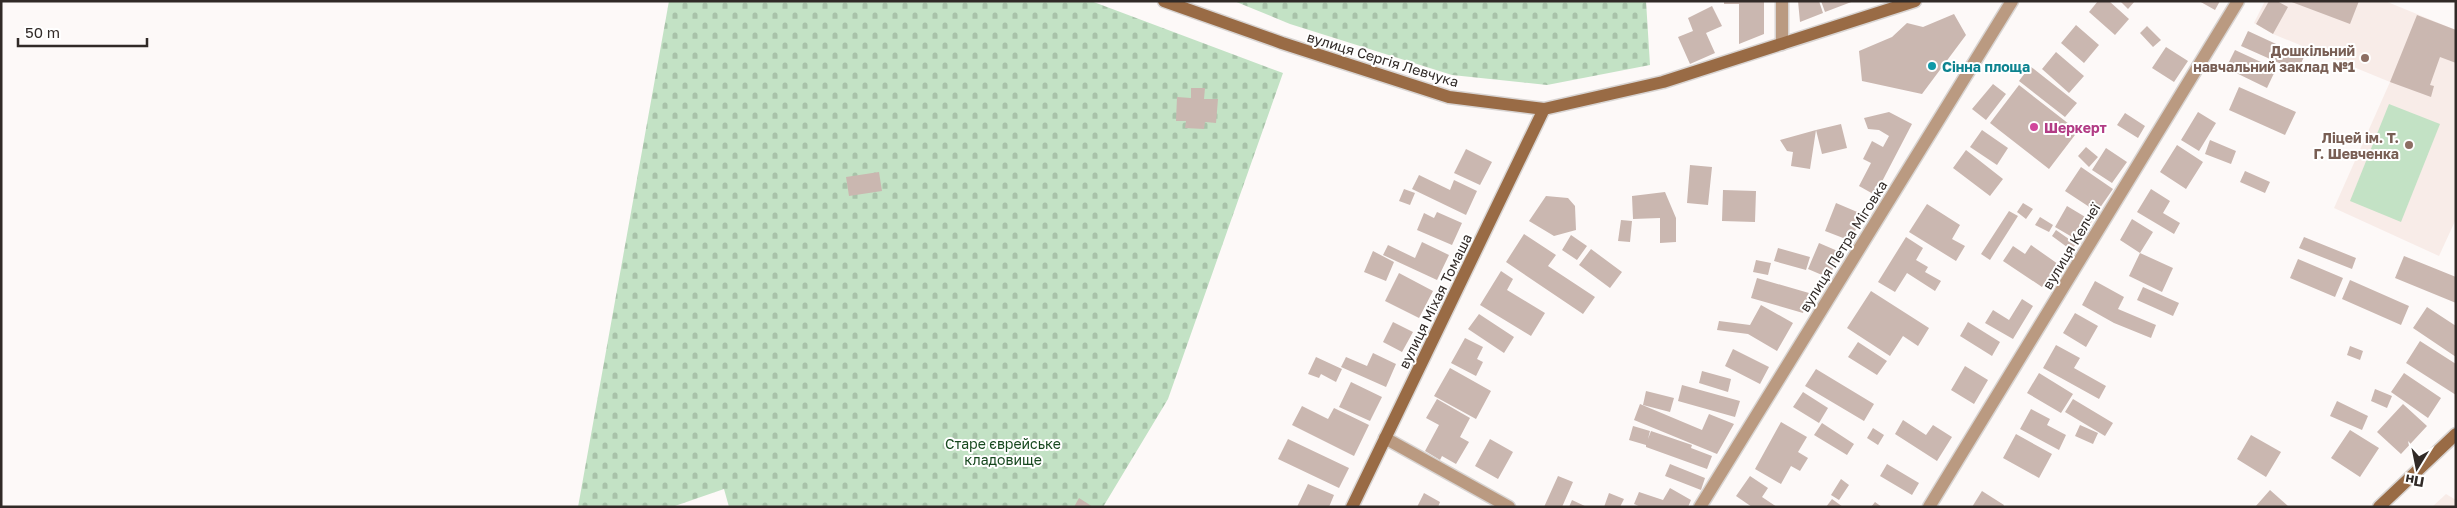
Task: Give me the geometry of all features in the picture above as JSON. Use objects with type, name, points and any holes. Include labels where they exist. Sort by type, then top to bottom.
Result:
[{"type":"main road","name":"вулиця Сергія Левчука","points":[[1164,1],[1282,43],[1449,97],[1544,109],[1663,82],[1915,1]]},
{"type":"main road","name":"вулиця Міхая Томаша","points":[[1352,507],[1544,109]]},
{"type":"main road","points":[[2379,507],[2456,434]]},
{"type":"street","points":[[1782,1],[1782,44]]},
{"type":"street","name":"вулиця Петра Міговка","points":[[1700,507],[2012,1]]},
{"type":"street","name":"вулиця Келчеї","points":[[1929,507],[2238,1]]},
{"type":"street","points":[[1385,438],[1508,507]]},
{"type":"shaded area","name":"Ліцей ім. Т. Г. Шевченка","points":[[2265,1],[2385,1],[2456,30],[2456,219],[2439,256],[2334,208],[2390,82],[2273,34],[2254,23]]},
{"type":"shaded area","points":[[2446,494],[2456,500],[2456,507],[2432,507]]},
{"type":"green space","name":"Старе єврейське кладовище","points":[[669,1],[1091,1],[1283,73],[1168,399],[1103,507],[729,507],[724,489],[672,507],[578,507]]},
{"type":"green space","points":[[1234,1],[1646,1],[1650,65],[1547,85],[1452,75],[1290,24]]},
{"type":"green space","points":[[2389,104],[2440,124],[2401,222],[2350,201]]},
{"type":"building","points":[[1724,1],[1764,1],[1764,34],[1739,44],[1739,4],[1724,4]]},
{"type":"building","points":[[1798,1],[1819,1],[1823,13],[1800,22]]},
{"type":"building","points":[[1821,1],[1854,1],[1825,12]]},
{"type":"building","points":[[2098,1],[2109,1],[2129,19],[2115,35],[2089,12]]},
{"type":"building","points":[[2120,1],[2135,1],[2128,9]]},
{"type":"building","points":[[2199,1],[2220,1],[2215,10]]},
{"type":"building","points":[[2269,1],[2277,1],[2288,7],[2273,34],[2256,24]]},
{"type":"building","points":[[2289,1],[2359,1],[2350,24]]},
{"type":"building","points":[[1712,6],[1722,26],[1706,33],[1715,53],[1690,64],[1678,37],[1693,31],[1688,18]]},
{"type":"building","points":[[1954,14],[1966,35],[1922,94],[1862,81],[1859,51],[1892,37],[1907,23],[1923,27]]},
{"type":"building","points":[[2417,15],[2456,30],[2456,63],[2440,57],[2430,85],[2434,86],[2431,97],[2390,82]]},
{"type":"building","points":[[2076,25],[2099,45],[2084,63],[2061,43]]},
{"type":"building","points":[[2147,26],[2161,40],[2153,47],[2140,33]]},
{"type":"building","points":[[2248,31],[2304,57],[2297,71],[2241,46]]},
{"type":"building","points":[[2166,47],[2188,61],[2174,82],[2152,68]]},
{"type":"building","points":[[2235,50],[2276,69],[2267,88],[2226,68]]},
{"type":"building","points":[[2056,52],[2084,76],[2069,93],[2042,69]]},
{"type":"building","points":[[2030,66],[2077,103],[2065,117],[2019,81]]},
{"type":"building","points":[[1993,84],[2006,94],[1986,120],[1972,109]]},
{"type":"building","name":"Шеркерт","points":[[2019,85],[2078,131],[2049,169],[1990,123]]},
{"type":"building","points":[[2239,87],[2296,112],[2285,135],[2229,110]]},
{"type":"building","points":[[1191,88],[1205,88],[1204,99],[1218,99],[1216,123],[1205,122],[1204,129],[1185,128],[1186,121],[1176,121],[1177,97],[1191,98]]},
{"type":"building","points":[[1889,112],[1912,124],[1875,195],[1859,186],[1871,163],[1863,159],[1872,141],[1883,147],[1889,136],[1879,130],[1868,129],[1864,118]]},
{"type":"building","points":[[2198,112],[2216,123],[2199,151],[2181,140]]},
{"type":"building","points":[[2125,113],[2145,126],[2138,138],[2117,125]]},
{"type":"building","points":[[1841,124],[1847,148],[1822,154],[1816,130]]},
{"type":"building","points":[[1816,130],[1810,169],[1791,166],[1793,152],[1787,151],[1780,140]]},
{"type":"building","points":[[1982,130],[2008,148],[1997,165],[1970,147]]},
{"type":"building","points":[[2210,140],[2236,151],[2231,164],[2205,154]]},
{"type":"building","points":[[2177,145],[2203,162],[2186,189],[2160,172]]},
{"type":"building","points":[[2086,147],[2098,157],[2089,167],[2078,156]]},
{"type":"building","points":[[2106,148],[2127,162],[2112,183],[2092,170]]},
{"type":"building","points":[[1466,149],[1492,162],[1480,185],[1454,173]]},
{"type":"building","points":[[1966,150],[2003,179],[1990,196],[1953,168]]},
{"type":"building","points":[[1690,165],[1712,167],[1708,205],[1687,203]]},
{"type":"building","points":[[2081,167],[2113,189],[2097,212],[2065,191]]},
{"type":"building","points":[[2245,171],[2270,182],[2265,193],[2240,182]]},
{"type":"building","points":[[879,172],[882,191],[849,196],[846,177]]},
{"type":"building","points":[[1419,175],[1450,190],[1454,180],[1477,191],[1466,215],[1412,189]]},
{"type":"building","points":[[1404,189],[1415,193],[1410,205],[1399,201]]},
{"type":"building","points":[[2151,189],[2170,201],[2163,213],[2180,223],[2174,234],[2137,212]]},
{"type":"building","points":[[1723,190],[1756,191],[1755,222],[1722,221]]},
{"type":"building","points":[[1665,192],[1676,218],[1676,242],[1660,243],[1660,218],[1633,219],[1632,196]]},
{"type":"building","points":[[1546,196],[1568,198],[1575,206],[1576,230],[1554,236],[1529,221]]},
{"type":"building","points":[[1836,203],[1862,214],[1851,241],[1825,231]]},
{"type":"building","points":[[2023,203],[2033,209],[2026,219],[2017,212]]},
{"type":"building","points":[[1927,204],[1960,225],[1952,239],[1965,246],[1956,261],[1909,232]]},
{"type":"building","points":[[2067,206],[2092,221],[2079,241],[2055,227]]},
{"type":"building","points":[[2009,211],[2018,216],[1990,260],[1981,254]]},
{"type":"building","points":[[1437,212],[1462,223],[1452,245],[1417,230],[1424,213],[1434,218]]},
{"type":"building","points":[[2040,217],[2053,225],[2049,232],[2035,225]]},
{"type":"building","points":[[2132,219],[2153,232],[2140,253],[2120,240]]},
{"type":"building","points":[[1621,220],[1632,221],[1630,242],[1618,241]]},
{"type":"building","points":[[2056,230],[2076,244],[2071,250],[2052,236]]},
{"type":"building","points":[[1524,234],[1556,255],[1548,266],[1595,297],[1583,314],[1506,262]]},
{"type":"building","points":[[1571,235],[1587,246],[1577,260],[1562,250]]},
{"type":"building","points":[[1906,237],[1923,248],[1916,260],[1928,267],[1925,272],[1941,281],[1935,291],[1907,273],[1895,292],[1878,282]]},
{"type":"building","points":[[2304,237],[2356,258],[2352,269],[2299,248]]},
{"type":"building","points":[[1422,242],[1449,255],[1437,280],[1383,255],[1388,245],[1415,258]]},
{"type":"building","points":[[1819,243],[1840,252],[1829,278],[1808,269]]},
{"type":"building","points":[[2031,245],[2058,264],[2042,287],[2003,261],[2013,246],[2025,254]]},
{"type":"building","points":[[1778,248],[1810,257],[1806,270],[1774,261]]},
{"type":"building","points":[[1591,249],[1622,272],[1610,288],[1579,265]]},
{"type":"building","points":[[1373,251],[1394,262],[1386,281],[1364,272]]},
{"type":"building","points":[[2140,253],[2173,268],[2162,292],[2129,276]]},
{"type":"building","points":[[2404,256],[2456,277],[2456,303],[2395,278]]},
{"type":"building","points":[[2298,259],[2343,278],[2335,297],[2290,278]]},
{"type":"building","points":[[1756,260],[1771,263],[1768,275],[1753,272]]},
{"type":"building","points":[[1501,271],[1513,279],[1507,290],[1545,313],[1531,336],[1480,305]]},
{"type":"building","points":[[1399,273],[1433,291],[1419,318],[1385,301]]},
{"type":"building","points":[[1757,278],[1809,293],[1803,313],[1751,298]]},
{"type":"building","points":[[2350,280],[2409,306],[2401,325],[2342,299]]},
{"type":"building","points":[[2095,281],[2124,297],[2118,309],[2156,325],[2151,338],[2114,323],[2082,305]]},
{"type":"building","points":[[2143,287],[2179,303],[2173,316],[2137,300]]},
{"type":"building","points":[[1871,291],[1929,328],[1918,346],[1903,336],[1890,356],[1847,328]]},
{"type":"building","points":[[2022,299],[2033,306],[2013,339],[1985,323],[1993,310],[2009,320]]},
{"type":"building","points":[[1761,305],[1793,323],[1777,351],[1748,334],[1717,330],[1719,321],[1750,325]]},
{"type":"building","points":[[2427,307],[2456,326],[2456,357],[2413,328]]},
{"type":"building","points":[[2075,313],[2098,326],[2086,347],[2063,333]]},
{"type":"building","points":[[1479,314],[1514,337],[1504,353],[1468,329]]},
{"type":"building","points":[[1393,322],[1413,332],[1402,352],[1383,342]]},
{"type":"building","points":[[1968,322],[2000,342],[1992,356],[1960,336]]},
{"type":"building","points":[[1465,338],[1483,347],[1477,359],[1483,362],[1476,376],[1451,363]]},
{"type":"building","points":[[2420,341],[2456,364],[2456,395],[2406,363]]},
{"type":"building","points":[[1858,342],[1887,361],[1877,375],[1848,357]]},
{"type":"building","points":[[2056,345],[2080,358],[2074,368],[2106,386],[2099,399],[2043,368]]},
{"type":"building","points":[[2350,346],[2363,351],[2360,360],[2347,355]]},
{"type":"building","points":[[1733,349],[1769,367],[1760,384],[1725,366]]},
{"type":"building","points":[[1373,353],[1396,364],[1386,387],[1341,367],[1346,357],[1367,366]]},
{"type":"building","points":[[1316,357],[1342,369],[1336,382],[1321,374],[1319,378],[1308,374]]},
{"type":"building","points":[[1965,366],[1988,380],[1974,404],[1951,390]]},
{"type":"building","points":[[1450,368],[1491,391],[1476,419],[1434,396]]},
{"type":"building","points":[[1816,369],[1874,404],[1864,421],[1805,386]]},
{"type":"building","points":[[1702,371],[1731,379],[1728,392],[1699,383]]},
{"type":"building","points":[[2039,373],[2073,394],[2061,413],[2027,393]]},
{"type":"building","points":[[2404,373],[2441,398],[2428,418],[2391,392]]},
{"type":"building","points":[[1351,382],[1382,397],[1370,421],[1339,407]]},
{"type":"building","points":[[1682,385],[1740,401],[1735,417],[1678,401]]},
{"type":"building","points":[[2375,389],[2392,396],[2387,408],[2371,401]]},
{"type":"building","points":[[1646,391],[1674,398],[1670,412],[1643,405]]},
{"type":"building","points":[[1803,392],[1828,408],[1819,423],[1793,407]]},
{"type":"building","points":[[1437,399],[1470,418],[1460,437],[1469,442],[1456,464],[1442,456],[1440,460],[1425,451],[1439,425],[1426,418]]},
{"type":"building","points":[[2073,399],[2113,423],[2105,436],[2065,412]]},
{"type":"building","points":[[2337,401],[2368,416],[2362,430],[2330,416]]},
{"type":"building","points":[[1640,404],[1702,430],[1709,414],[1734,424],[1717,454],[1634,420]]},
{"type":"building","points":[[2403,404],[2427,426],[2401,454],[2377,432]]},
{"type":"building","points":[[1302,406],[1328,419],[1334,408],[1369,425],[1354,456],[1292,425]]},
{"type":"building","points":[[2031,409],[2050,419],[2047,425],[2066,435],[2059,450],[2020,429]]},
{"type":"building","points":[[1903,420],[1926,435],[1933,425],[1952,437],[1937,461],[1895,434]]},
{"type":"building","points":[[1781,422],[1807,437],[1798,452],[1808,458],[1800,471],[1791,466],[1781,484],[1755,469]]},
{"type":"building","points":[[1822,423],[1854,444],[1847,455],[1814,435]]},
{"type":"building","points":[[2080,425],[2098,433],[2093,444],[2075,436]]},
{"type":"building","points":[[1633,426],[1650,431],[1648,439],[1651,431],[1692,445],[1691,448],[1712,456],[1707,469],[1629,440]]},
{"type":"building","points":[[1873,428],[1884,435],[1878,445],[1867,438]]},
{"type":"building","points":[[2350,430],[2379,448],[2360,477],[2331,458]]},
{"type":"building","points":[[2016,434],[2052,454],[2039,478],[2003,458]]},
{"type":"building","points":[[2251,435],[2281,452],[2266,477],[2237,459]]},
{"type":"building","points":[[1288,439],[1349,468],[1339,488],[1278,459]]},
{"type":"building","points":[[1490,439],[1513,452],[1498,479],[1475,466]]},
{"type":"building","points":[[1670,464],[1705,478],[1701,490],[1665,476]]},
{"type":"building","points":[[1887,464],[1919,483],[1912,495],[1880,476]]},
{"type":"building","points":[[1558,476],[1573,482],[1562,507],[1544,507]]},
{"type":"building","points":[[1750,476],[1768,488],[1762,497],[1777,507],[1752,507],[1736,496]]},
{"type":"building","points":[[1841,479],[1849,485],[1839,500],[1831,495]]},
{"type":"building","points":[[1308,484],[1334,495],[1329,507],[1297,507]]},
{"type":"building","points":[[1670,488],[1691,500],[1688,507],[1641,507],[1634,504],[1639,492],[1663,500]]},
{"type":"building","points":[[2270,490],[2289,507],[2255,507]]},
{"type":"building","points":[[1982,491],[2004,505],[2003,507],[1972,507]]},
{"type":"building","points":[[1424,493],[1440,502],[1438,507],[1417,507]]},
{"type":"building","points":[[1609,493],[1624,499],[1620,507],[1604,507]]},
{"type":"building","points":[[1079,498],[1093,507],[1074,507]]},
{"type":"building","points":[[1832,499],[1843,507],[1826,507]]},
{"type":"building","points":[[1572,500],[1587,507],[1569,507]]},
{"type":"building","points":[[1875,502],[1882,507],[1871,507]]},
{"type":"place","name":"Дошкільний навчальний заклад №1","points":[[2365,58]]},
{"type":"place","name":"Сінна площа","points":[[1932,66]]},
{"type":"place","name":"Шеркерт","points":[[2034,127]]},
{"type":"place","name":"Ліцей ім. Т. Г. Шевченка","points":[[2409,145]]}]
